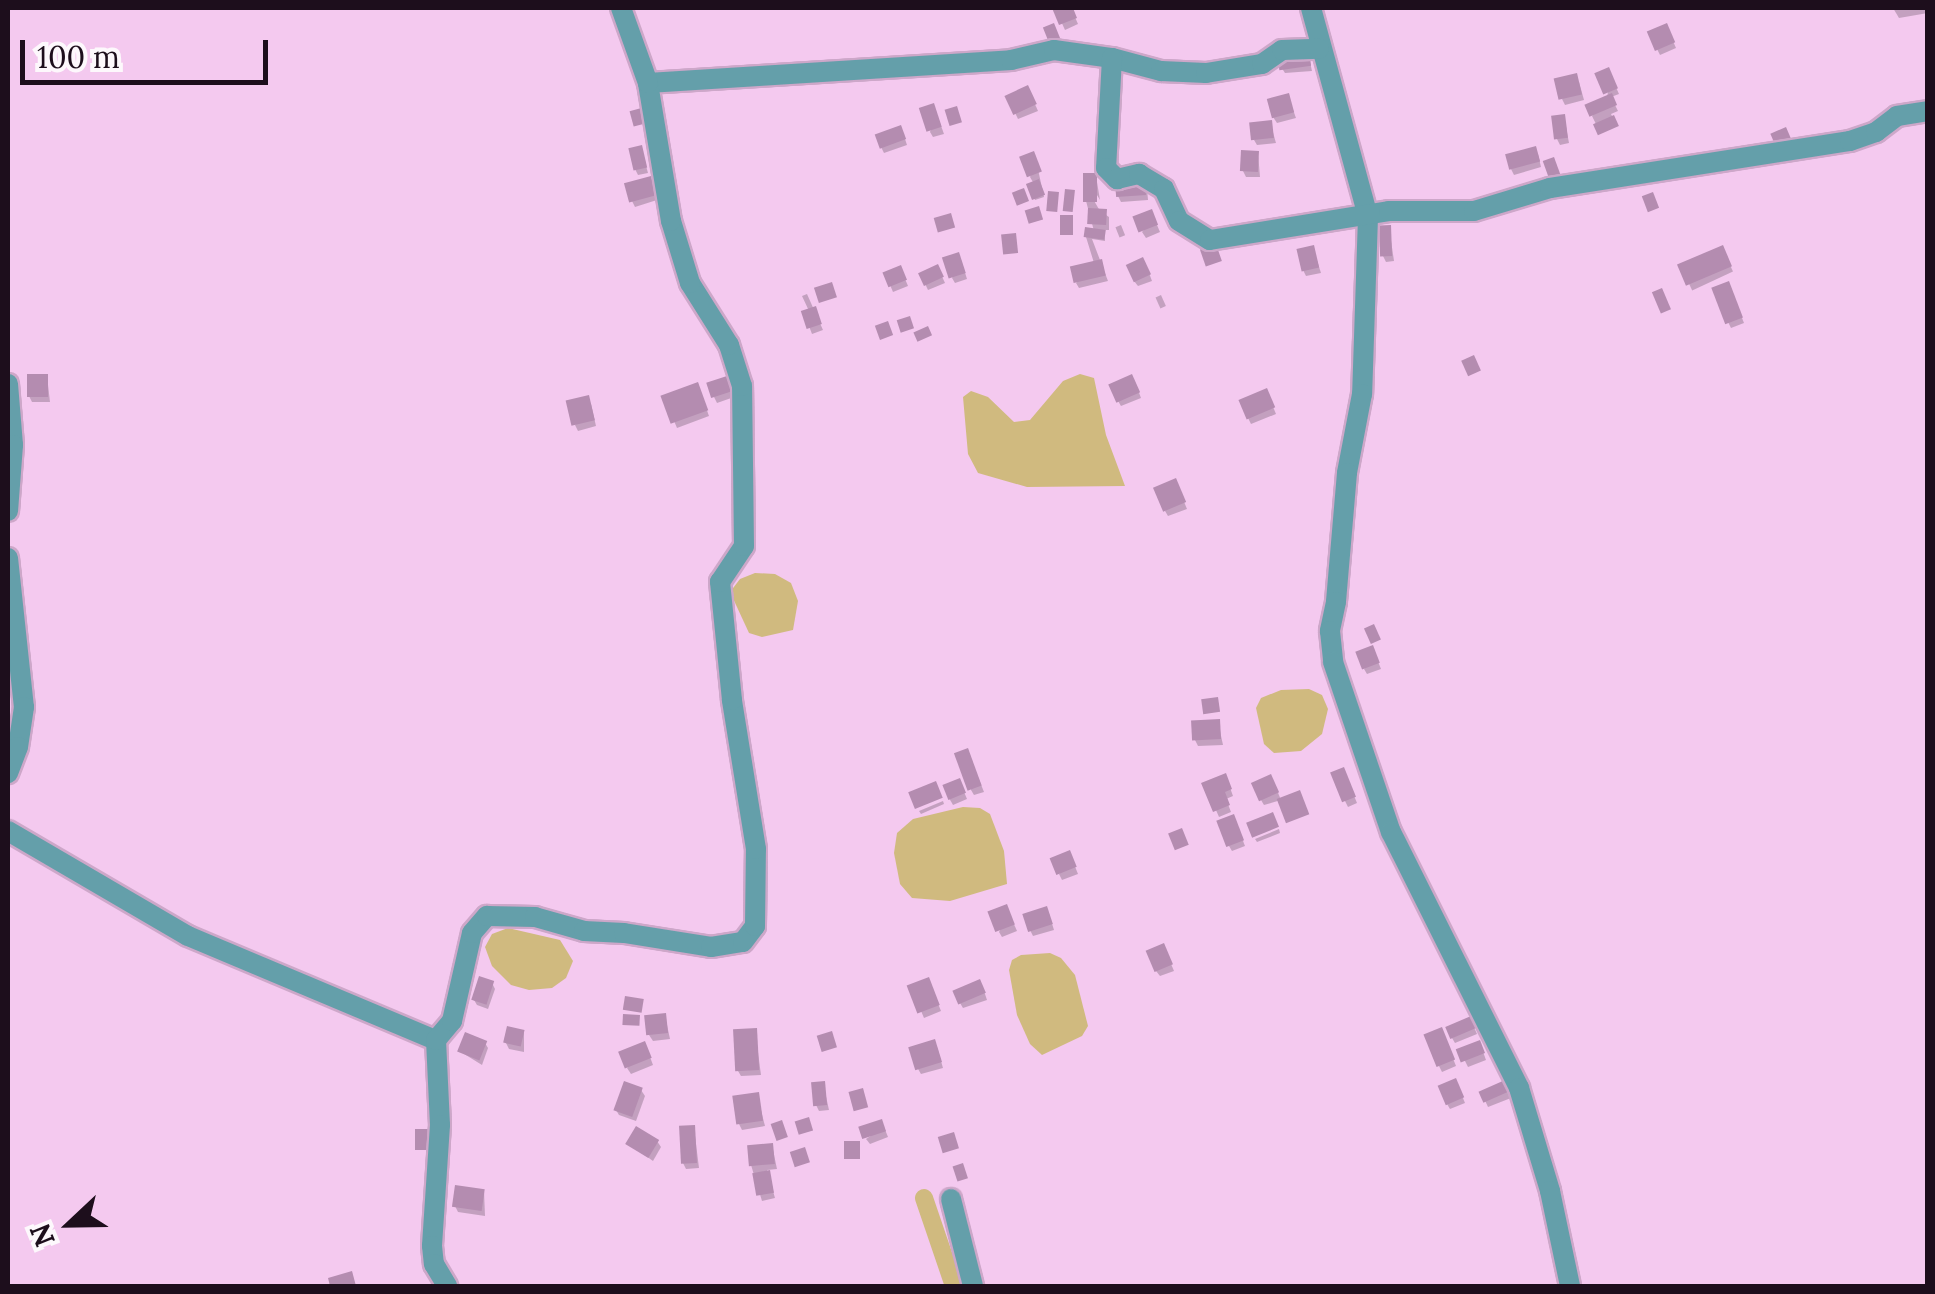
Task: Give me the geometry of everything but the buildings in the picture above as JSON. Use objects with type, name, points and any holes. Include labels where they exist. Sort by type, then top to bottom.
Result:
[{"type":"street","points":[[447,1286],[434,1264],[432,1246],[440,1125],[436,1040],[452,1021],[472,933],[487,916],[535,918],[584,931],[624,933],[710,948],[744,942],[755,926],[756,849],[732,700],[720,582],[744,546],[742,386],[729,346],[690,283],[671,221],[648,82],[620,8]]},
{"type":"street","points":[[1311,8],[1319,49],[1368,217],[1362,394],[1347,473],[1330,631],[1333,662],[1391,832],[1520,1088],[1550,1192],[1570,1286]]},
{"type":"street","points":[[648,82],[1011,60],[1054,50],[1112,58],[1161,71],[1206,74],[1262,64],[1282,50],[1319,49]]},
{"type":"street","points":[[1112,58],[1106,168],[1117,180],[1139,174],[1164,190],[1179,221],[1210,240],[1388,211],[1474,212],[1550,188],[1850,142],[1876,132],[1897,116],[1928,111]]},
{"type":"street","points":[[8,384],[13,445],[8,510]]},
{"type":"street","points":[[8,558],[24,706],[18,747],[8,773]]},
{"type":"street","points":[[8,831],[188,936],[436,1040]]},
{"type":"street","points":[[951,1199],[974,1286]]},
{"type":"shaded area","points":[[1080,374],[1094,378],[1106,435],[1125,486],[1027,487],[978,473],[968,454],[963,397],[971,391],[988,397],[1014,422],[1030,420],[1063,381]]},
{"type":"shaded area","points":[[755,573],[775,574],[791,583],[798,601],[793,630],[762,637],[749,633],[730,592],[740,579]]},
{"type":"shaded area","points":[[1309,689],[1322,695],[1328,709],[1322,734],[1301,751],[1274,753],[1264,744],[1256,708],[1261,698],[1281,690]]},
{"type":"shaded area","points":[[963,807],[980,808],[990,814],[1004,851],[1007,884],[950,901],[912,898],[900,884],[894,853],[897,833],[913,819]]},
{"type":"shaded area","points":[[508,928],[560,940],[573,961],[566,978],[552,988],[529,990],[511,985],[492,966],[485,947],[492,934]]},
{"type":"shaded area","points":[[1050,953],[1061,958],[1075,975],[1088,1026],[1082,1036],[1042,1055],[1030,1044],[1017,1015],[1009,970],[1012,960],[1021,955]]},
{"type":"waterway","points":[[924,1198],[954,1286]]}]
